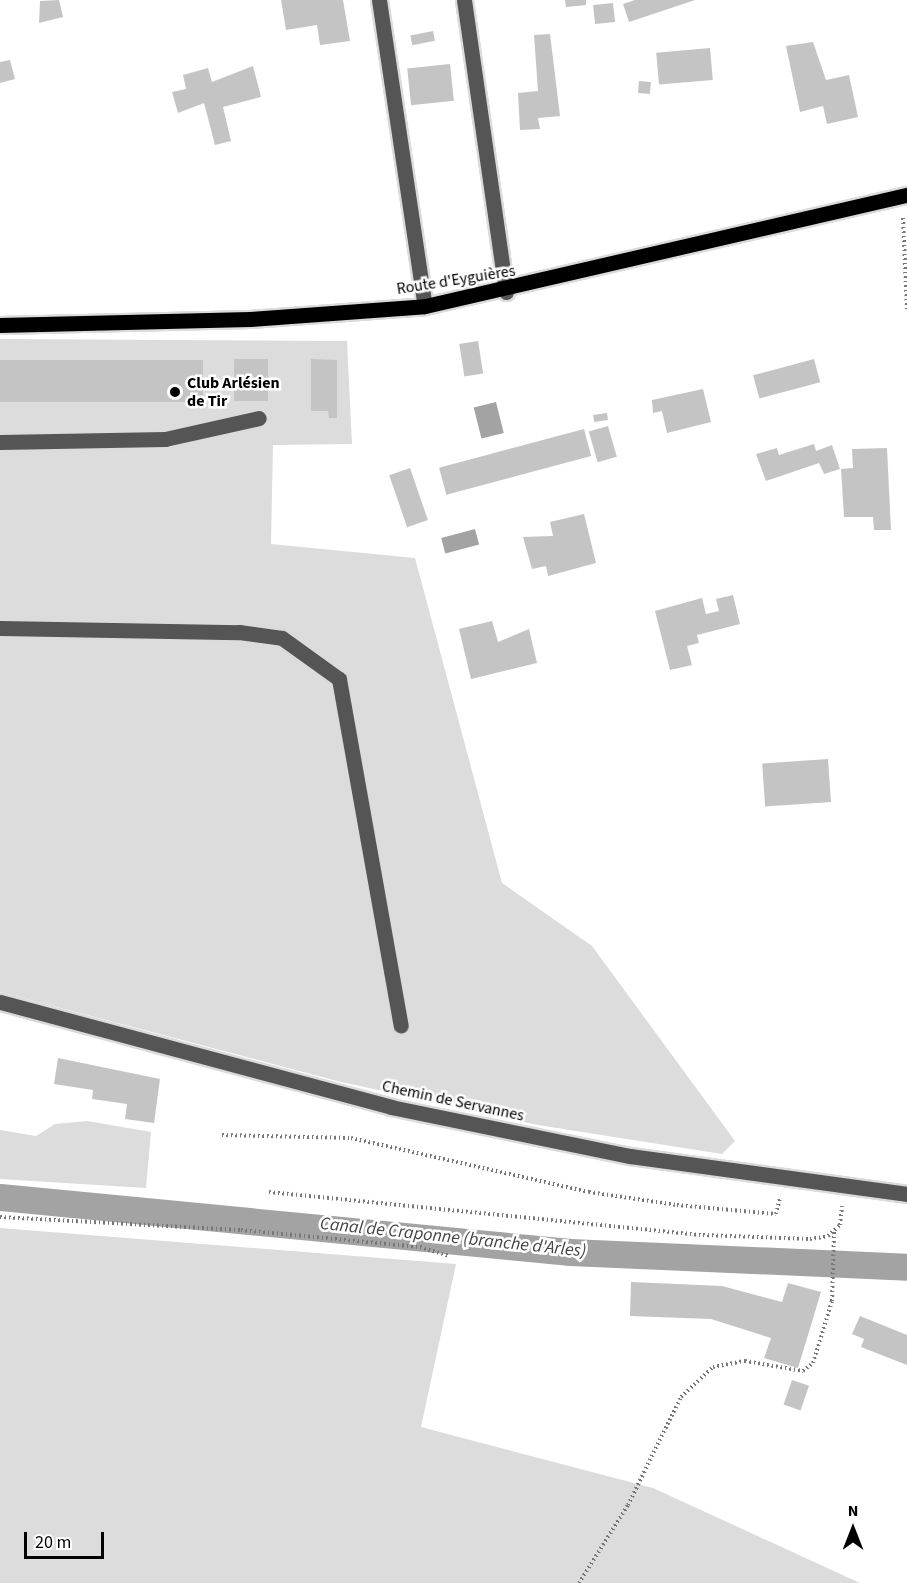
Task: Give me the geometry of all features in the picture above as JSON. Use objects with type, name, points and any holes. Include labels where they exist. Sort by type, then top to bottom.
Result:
[{"type":"main road","name":"Route d'Eyguières","points":[[0,325],[250,319],[425,306],[506,292],[904,195]]},
{"type":"street","points":[[380,0],[425,306]]},
{"type":"street","points":[[464,0],[506,292]]},
{"type":"street","points":[[0,442],[165,439],[259,418]]},
{"type":"street","points":[[0,628],[239,632],[282,638],[339,679],[401,1026]]},
{"type":"street","name":"Chemin de Servannes","points":[[0,1002],[391,1107],[630,1156],[907,1194]]},
{"type":"path","points":[[904,195],[907,310]]},
{"type":"path","points":[[222,1135],[351,1138],[589,1192],[776,1214],[785,1177]]},
{"type":"path","points":[[269,1192],[703,1235],[810,1239],[834,1232],[840,1225],[845,1185]]},
{"type":"path","points":[[0,1217],[241,1230],[420,1247],[450,1256]]},
{"type":"path","points":[[579,1583],[628,1505],[681,1397],[713,1367],[745,1361],[803,1371],[813,1363],[832,1301],[834,1232]]},
{"type":"shaded area","points":[[0,339],[347,341],[352,444],[273,445],[271,544],[415,558],[502,883],[592,946],[735,1141],[722,1154],[538,1125],[337,1081],[0,992]]},
{"type":"shaded area","points":[[496,402],[504,433],[481,439],[474,408]]},
{"type":"shaded area","points":[[475,529],[479,544],[445,554],[441,538]]},
{"type":"shaded area","points":[[87,1121],[151,1132],[146,1188],[0,1179],[0,1130],[36,1136],[55,1124]]},
{"type":"shaded area","points":[[0,1228],[456,1264],[421,1427],[653,1488],[860,1583],[0,1583]]},
{"type":"building","points":[[59,0],[63,17],[39,23],[40,1]]},
{"type":"building","points":[[281,0],[343,0],[350,41],[320,45],[317,25],[286,30]]},
{"type":"building","points":[[565,0],[586,0],[586,5],[566,7]]},
{"type":"building","points":[[635,0],[695,0],[629,22],[623,4]]},
{"type":"building","points":[[613,3],[615,22],[595,24],[593,5]]},
{"type":"building","points":[[433,31],[435,41],[412,45],[410,35]]},
{"type":"building","points":[[550,34],[560,116],[538,118],[540,129],[520,130],[518,93],[538,91],[534,35]]},
{"type":"building","points":[[813,42],[826,80],[849,75],[858,117],[827,124],[823,106],[800,112],[786,46]]},
{"type":"building","points":[[710,48],[713,80],[659,85],[656,53]]},
{"type":"building","points":[[10,60],[15,79],[0,83],[0,62]]},
{"type":"building","points":[[450,64],[454,101],[411,105],[407,68]]},
{"type":"building","points":[[253,66],[261,97],[223,107],[231,141],[215,145],[204,103],[178,113],[172,92],[186,89],[183,75],[208,68],[212,82]]},
{"type":"building","points":[[639,81],[651,82],[650,94],[638,93]]},
{"type":"building","points":[[478,341],[483,374],[464,377],[459,344]]},
{"type":"building","points":[[234,359],[268,359],[268,401],[234,401]]},
{"type":"building","points":[[311,359],[337,360],[337,418],[329,418],[328,411],[311,411]]},
{"type":"building","points":[[814,359],[820,382],[759,398],[753,375]]},
{"type":"building","points":[[0,360],[203,360],[203,402],[0,402]]},
{"type":"building","points":[[703,389],[711,422],[667,433],[662,411],[653,413],[652,400]]},
{"type":"building","points":[[607,413],[608,420],[594,422],[593,415]]},
{"type":"building","points":[[608,426],[617,457],[598,462],[589,432]]},
{"type":"building","points":[[584,429],[591,456],[446,495],[439,468]]},
{"type":"building","points":[[814,444],[816,451],[832,445],[840,469],[824,474],[819,463],[766,481],[756,454],[777,448],[779,455]]},
{"type":"building","points":[[887,448],[891,530],[874,530],[873,517],[844,517],[841,469],[853,468],[852,449]]},
{"type":"building","points":[[410,468],[428,520],[407,527],[389,475]]},
{"type":"building","points":[[584,514],[596,563],[548,576],[546,566],[532,569],[523,537],[553,536],[550,522]]},
{"type":"building","points":[[733,595],[740,624],[697,635],[699,643],[687,646],[692,665],[670,670],[655,611],[702,598],[706,614],[719,611],[716,599]]},
{"type":"building","points":[[492,621],[498,642],[529,629],[537,663],[471,679],[459,629]]},
{"type":"building","points":[[828,759],[831,802],[765,806],[762,764]]},
{"type":"building","points":[[58,1058],[160,1079],[154,1123],[125,1119],[127,1104],[92,1099],[93,1090],[54,1084]]},
{"type":"building","points":[[631,1282],[722,1286],[782,1302],[788,1283],[821,1292],[798,1368],[764,1358],[771,1338],[711,1319],[630,1316]]},
{"type":"building","points":[[860,1316],[907,1335],[907,1365],[861,1347],[864,1339],[852,1334]]},
{"type":"building","points":[[792,1380],[809,1386],[801,1410],[784,1405]]},
{"type":"waterway","name":"Canal de Craponne (branche d'Arles)","points":[[0,1197],[570,1252],[907,1267]]},
{"type":"place","name":"Club Arlésien de Tir","points":[[175,392]]}]
